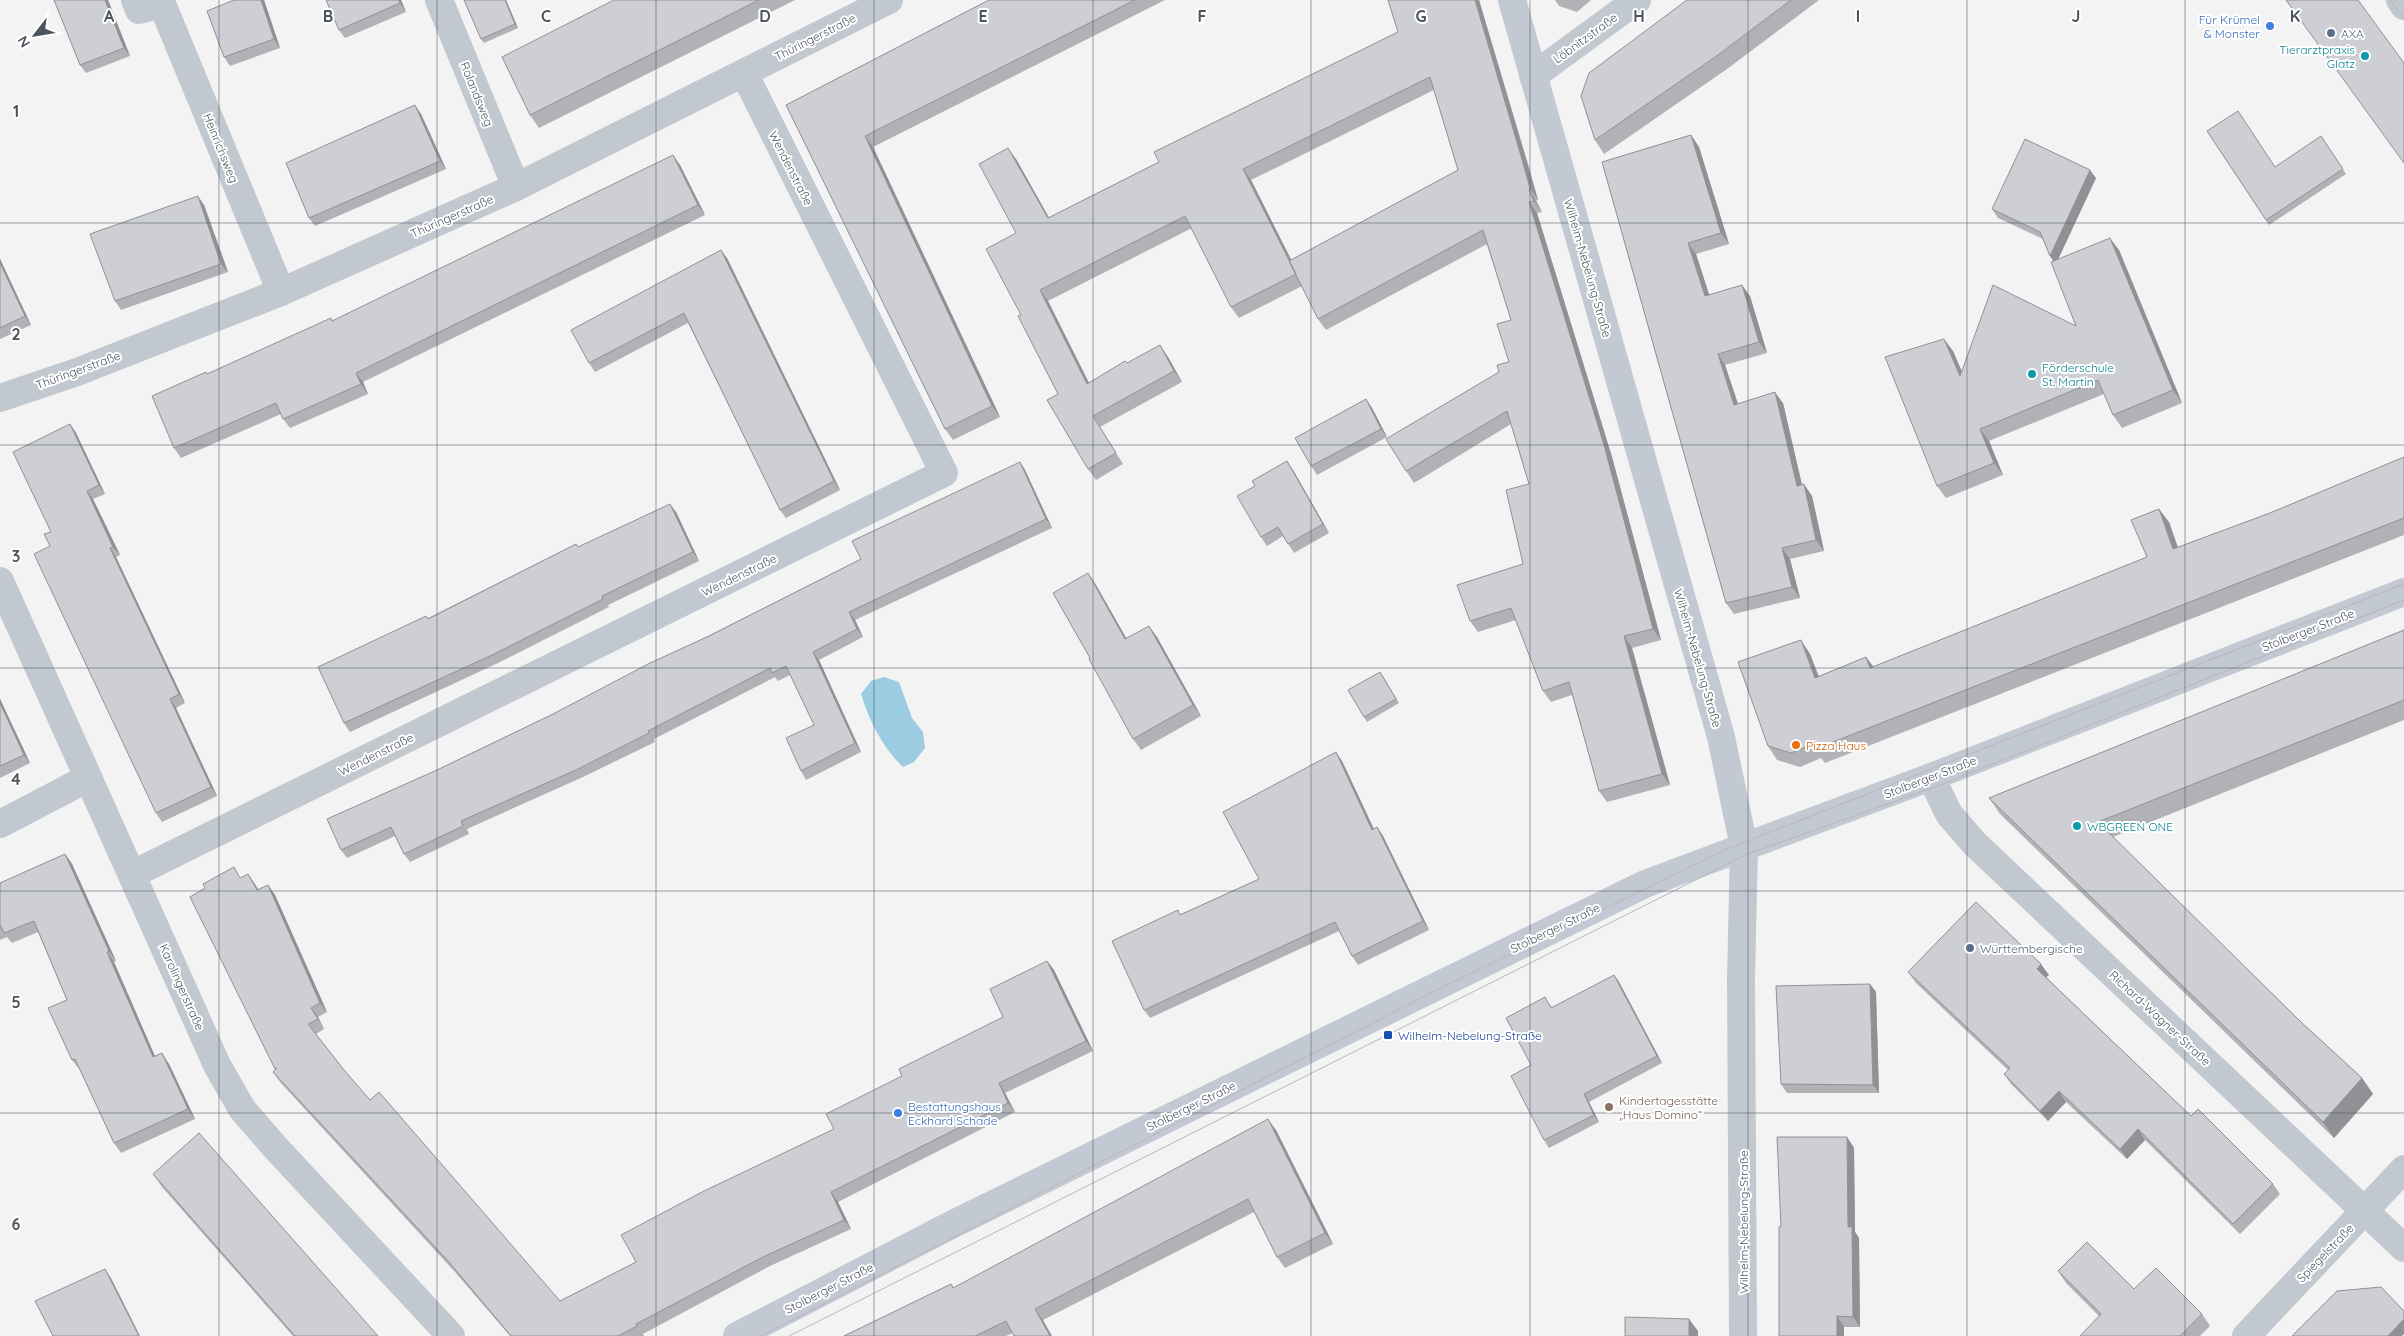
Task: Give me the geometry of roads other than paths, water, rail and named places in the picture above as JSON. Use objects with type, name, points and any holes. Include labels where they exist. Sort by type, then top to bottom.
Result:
[{"type":"main road","name":"Wilhelm-Nebelung-Straße","points":[[1512,0],[1721,737],[1744,846]]},
{"type":"main road","name":"Stolberger Straße","points":[[737,1336],[953,1224],[1442,982],[1645,884],[1931,777],[2404,592]]},
{"type":"street","name":"Heinrichsweg","points":[[135,0],[139,10],[167,2],[281,292]]},
{"type":"street","name":"Rolandsweg","points":[[439,0],[516,187]]},
{"type":"street","name":"Thüringerstraße","points":[[0,398],[77,372],[281,292],[516,187],[889,0]]},
{"type":"street","name":"Löbnitzstraße","points":[[1533,76],[1637,0]]},
{"type":"street","points":[[2400,0],[2404,6]]},
{"type":"street","name":"Wendenstraße","points":[[133,874],[944,473],[744,73]]},
{"type":"street","name":"Karolingerstraße","points":[[0,580],[217,1065],[242,1109],[452,1336]]},
{"type":"street","name":"Richard-Wagner-Straße","points":[[1931,777],[1950,814],[1975,844],[2404,1248]]},
{"type":"street","points":[[0,824],[88,778]]},
{"type":"street","name":"Wilhelm-Nebelung-Straße","points":[[1743,1336],[1741,978],[1744,846]]},
{"type":"street","name":"Spiegelstraße","points":[[2246,1336],[2404,1169]]},
{"type":"water","points":[[884,677],[899,682],[912,718],[923,732],[925,748],[914,762],[903,767],[878,734],[861,694],[871,681]]},
{"type":"tram line","points":[[2390,0],[2404,19]]},
{"type":"tram line","points":[[761,1336],[1443,987],[1727,849],[2404,584]]},
{"type":"tram line","points":[[789,1336],[1745,855],[1935,787],[2404,600]]},
{"type":"place","name":"Für Krümel & Monster","points":[[2270,26]]},
{"type":"place","name":"AXA","points":[[2331,33]]},
{"type":"place","name":"Tierarztpraxis Glatz","points":[[2365,56]]},
{"type":"place","name":"Förderschule St. Martin","points":[[2032,374]]},
{"type":"place","name":"Pizza Haus","points":[[1796,745]]},
{"type":"place","name":"WBGREEN ONE","points":[[2077,826]]},
{"type":"place","name":"Württembergische","points":[[1970,948]]},
{"type":"place","name":"Wilhelm-Nebelung-Straße","points":[[1388,1035]]},
{"type":"place","name":"Kindertagesstätte „Haus Domino“","points":[[1609,1107]]},
{"type":"place","name":"Bestattungshaus Eckhard Schade","points":[[898,1113]]}]
